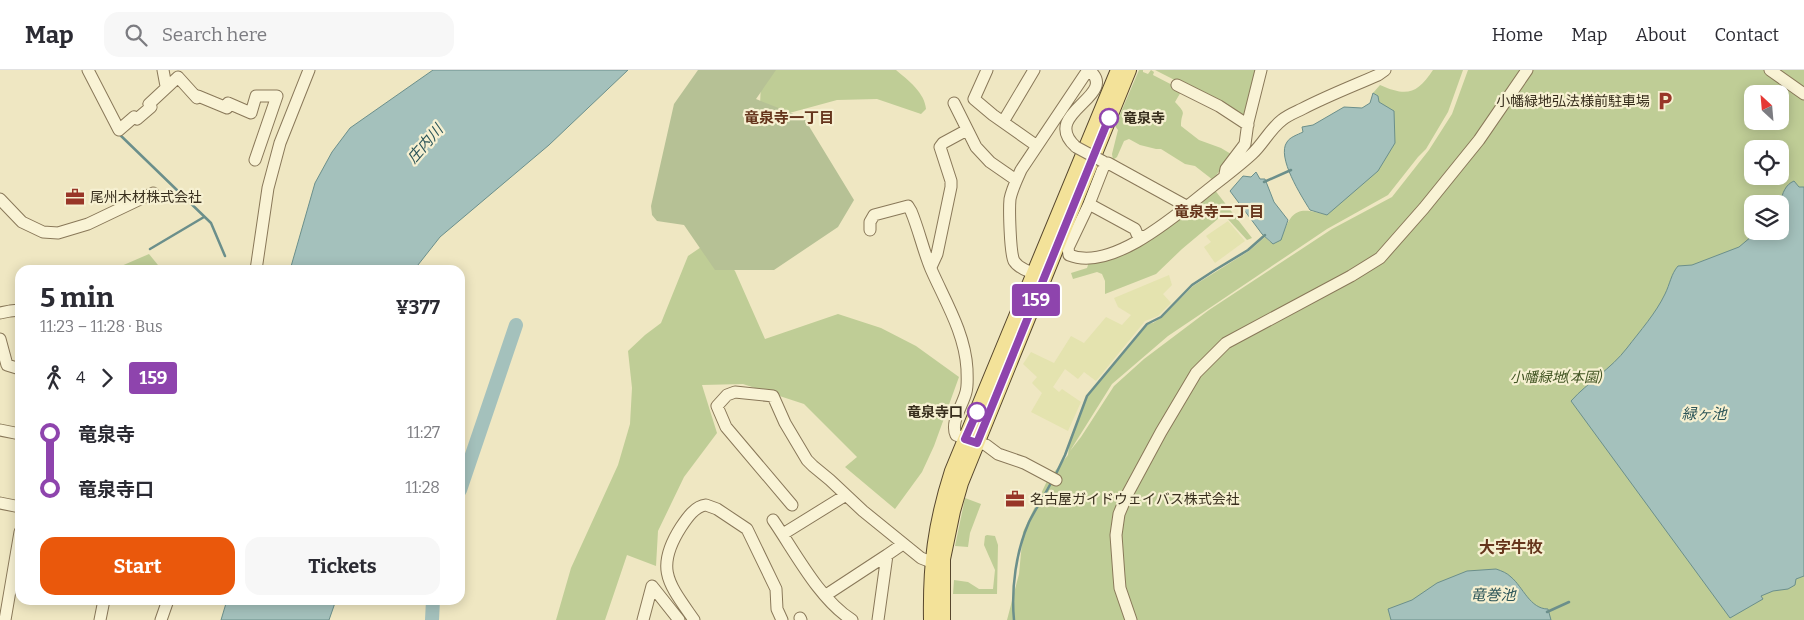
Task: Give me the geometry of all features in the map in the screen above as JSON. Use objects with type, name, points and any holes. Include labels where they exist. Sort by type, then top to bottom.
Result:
[{"type":"main road","points":[[943,620],[934,561],[934,538],[952,471],[971,441],[1039,274],[1118,70]]},
{"type":"main road","points":[[1039,274],[1129,70]]},
{"type":"main road","points":[[931,620],[930,582],[934,561]]},
{"type":"street","points":[[88,70],[119,130],[134,117],[137,119],[151,107],[149,104],[166,86],[178,77],[196,98],[198,96],[227,108],[228,103],[251,113],[256,96],[277,96],[255,160]]},
{"type":"street","points":[[163,70],[166,86]]},
{"type":"street","points":[[257,265],[268,188],[280,143],[309,70]]},
{"type":"street","points":[[988,70],[974,99],[1037,146]]},
{"type":"street","points":[[1003,122],[1034,70]]},
{"type":"street","points":[[1039,274],[1020,267],[1014,260],[1010,199],[1016,180],[1089,70],[1096,75],[1098,81],[1096,88],[1072,112],[1066,127],[1067,136],[1076,147],[1188,207]]},
{"type":"street","points":[[1224,178],[1226,169],[1245,144],[1261,70]]},
{"type":"street","points":[[1103,162],[1089,204],[1068,248],[1069,255],[1077,258],[1102,256],[1143,238],[1188,207],[1254,153],[1268,134],[1282,120],[1323,98],[1378,75],[1385,70]]},
{"type":"street","points":[[1131,620],[1120,588],[1116,535],[1120,514],[1127,495],[1160,432],[1196,373],[1226,343],[1351,276],[1380,258],[1424,208],[1479,140],[1527,70]]},
{"type":"street","points":[[1770,70],[1804,94]]},
{"type":"street","points":[[1177,85],[1219,106],[1248,125]]},
{"type":"street","points":[[954,104],[976,147],[990,162],[1016,180]]},
{"type":"street","points":[[930,267],[937,254],[951,187],[951,181],[940,147],[943,143],[967,130]]},
{"type":"street","points":[[0,199],[22,222],[43,232],[58,233],[88,224],[153,193]]},
{"type":"street","points":[[1089,204],[1134,229],[1143,238]]},
{"type":"street","points":[[870,230],[870,222],[874,216],[908,206],[913,216],[930,267],[952,314],[964,348],[967,388],[953,430],[956,435],[986,445],[998,454],[1024,463],[1056,480]]},
{"type":"street","points":[[0,313],[15,310]]},
{"type":"street","points":[[0,339],[3,364]]},
{"type":"street","points":[[792,505],[726,428],[717,406],[726,395],[735,392],[773,396],[785,423],[807,460],[863,511],[903,544],[934,561]]},
{"type":"street","points":[[0,430],[15,433]]},
{"type":"street","points":[[783,534],[846,495]]},
{"type":"street","points":[[0,503],[15,506]]},
{"type":"street","points":[[694,620],[676,594],[666,569],[666,559],[683,523],[698,508],[706,505],[717,509],[747,529],[776,589],[777,609],[782,620]]},
{"type":"street","points":[[773,520],[802,566],[838,610],[852,620]]},
{"type":"street","points":[[826,595],[903,544]]},
{"type":"street","points":[[878,620],[887,555]]},
{"type":"street","points":[[5,620],[15,561]]},
{"type":"street","points":[[643,620],[652,586],[679,620]]},
{"type":"street","points":[[100,620],[103,605]]},
{"type":"green space","points":[[698,70],[776,70],[756,99],[804,118],[854,200],[838,227],[774,270],[715,270],[684,225],[657,221],[652,215],[651,206],[674,104]]},
{"type":"green space","points":[[770,70],[896,70],[919,92],[926,109],[921,114],[877,99],[837,100],[782,115],[760,105],[761,82]]},
{"type":"green space","points":[[1139,70],[1143,70],[1143,72],[1148,74],[1151,70],[1154,72],[1153,75],[1182,90],[1175,102],[1183,112],[1181,126],[1199,140],[1231,154],[1213,180],[1195,166],[1185,164],[1161,149],[1140,145],[1129,139],[1124,141],[1117,157],[1113,160],[1112,154],[1118,130],[1115,126]]},
{"type":"green space","points":[[1155,70],[1258,70],[1247,117]]},
{"type":"green space","name":"小幡緑地(本園)","points":[[1433,70],[1463,70],[1448,112],[1426,149],[1388,195],[1327,229],[1168,336],[1112,384],[1070,451],[1114,386],[1144,359],[1209,310],[1332,229],[1392,197],[1429,150],[1452,114],[1468,70],[1766,70],[1787,85],[1744,85],[1744,130],[1789,130],[1789,86],[1804,97],[1804,620],[1007,620],[1019,574],[1023,532],[1047,481],[1068,455],[1070,439],[1088,395],[1147,324],[1153,323],[1162,317],[1193,286],[1249,251],[1265,237],[1270,242],[1282,237],[1289,220],[1298,212],[1310,211],[1327,215],[1379,102],[1378,96],[1373,93],[1380,85],[1404,92],[1411,91],[1422,84]]},
{"type":"green space","points":[[1777,70],[1804,70],[1804,90]]},
{"type":"green space","points":[[1214,189],[1252,238],[1247,240],[1226,217],[1219,218],[1156,274],[1105,294],[1105,281],[1102,274],[1097,272],[1073,279],[1071,273],[1087,268],[1087,261],[1107,258]]},
{"type":"green space","points":[[1228,221],[1245,241],[1215,263],[1204,247],[1211,242],[1206,236]]},
{"type":"green space","points":[[710,241],[735,271],[765,339],[838,314],[881,328],[916,346],[959,377],[934,446],[922,472],[895,509],[845,467],[857,457],[804,404],[743,384],[702,385],[717,433],[684,477],[658,531],[656,566],[627,555],[605,620],[556,620],[571,568],[618,465],[630,424],[632,388],[628,351],[661,323],[688,256]]},
{"type":"green space","points":[[149,254],[158,265],[124,265]]},
{"type":"green space","points":[[1169,275],[1172,285],[1163,294],[1171,303],[1158,316],[1145,321],[1096,381],[1084,372],[1078,379],[1065,369],[1053,387],[1059,392],[1062,389],[1081,402],[1068,431],[1031,412],[1042,393],[1032,383],[1037,377],[1023,364],[1031,352],[1054,363],[1071,336],[1084,343],[1106,317],[1122,325],[1131,315],[1118,307],[1114,298]]},
{"type":"green space","points":[[965,498],[981,504],[970,533],[968,547],[955,546]]},
{"type":"green space","points":[[985,536],[995,536],[998,545],[997,594],[953,594],[954,580],[968,582],[979,589],[993,589],[995,570],[984,545]]},
{"type":"water","name":"庄内川","points":[[433,70],[628,70],[549,145],[440,237],[418,265],[291,265],[315,183],[332,152],[350,128]]},
{"type":"water","points":[[1373,93],[1378,96],[1379,102],[1394,111],[1395,143],[1378,171],[1327,215],[1310,210],[1287,167],[1285,149],[1287,142],[1292,137],[1303,132],[1302,127],[1313,125],[1344,107],[1362,108],[1370,103]]},
{"type":"water","points":[[1256,172],[1260,179],[1265,179],[1274,202],[1288,220],[1281,240],[1273,244],[1262,234],[1230,191],[1243,176],[1251,177]]},
{"type":"water","name":"緑ヶ池","points":[[1794,181],[1799,187],[1804,187],[1804,576],[1796,579],[1795,585],[1788,589],[1773,591],[1761,596],[1763,599],[1730,618],[1571,401],[1621,356],[1648,322],[1665,294],[1678,266],[1692,265],[1739,247],[1747,240],[1789,240],[1789,195],[1782,195]]},
{"type":"water","name":"竜巻池","points":[[1496,569],[1504,572],[1515,581],[1532,602],[1548,609],[1551,620],[1391,620],[1388,609],[1412,600],[1437,583],[1467,571]]},
{"type":"water","points":[[226,605],[334,605],[329,620],[221,620]]},
{"type":"waterway","points":[[118,133],[211,223],[225,256]]},
{"type":"waterway","points":[[1264,182],[1291,170]]},
{"type":"waterway","points":[[150,249],[204,217]]},
{"type":"waterway","points":[[1055,476],[1087,396],[1147,324],[1161,317],[1192,285],[1248,250],[1265,235]]},
{"type":"waterway","points":[[465,475],[516,325]]},
{"type":"waterway","points":[[1014,620],[1015,570],[1024,533],[1052,481]]},
{"type":"waterway","points":[[1547,612],[1569,602]]},
{"type":"waterway","points":[[432,620],[433,605]]},
{"type":"bus line","name":"159","points":[[977,412],[965,439],[977,443],[1109,118]]},
{"type":"place","name":"小幡緑地弘法様前駐車場","points":[[1665,101]]},
{"type":"place","name":"竜泉寺","points":[[1109,118]]},
{"type":"place","name":"尾州木材株式会社","points":[[75,197]]},
{"type":"place","name":"竜泉寺口","points":[[977,412]]},
{"type":"place","name":"名古屋ガイドウェイバス株式会社","points":[[1015,499]]},
{"type":"district","name":"竜泉寺一丁目","points":[[789,118]]},
{"type":"district","name":"竜泉寺二丁目","points":[[1219,212]]},
{"type":"district","name":"大字牛牧","points":[[1511,547]]}]
